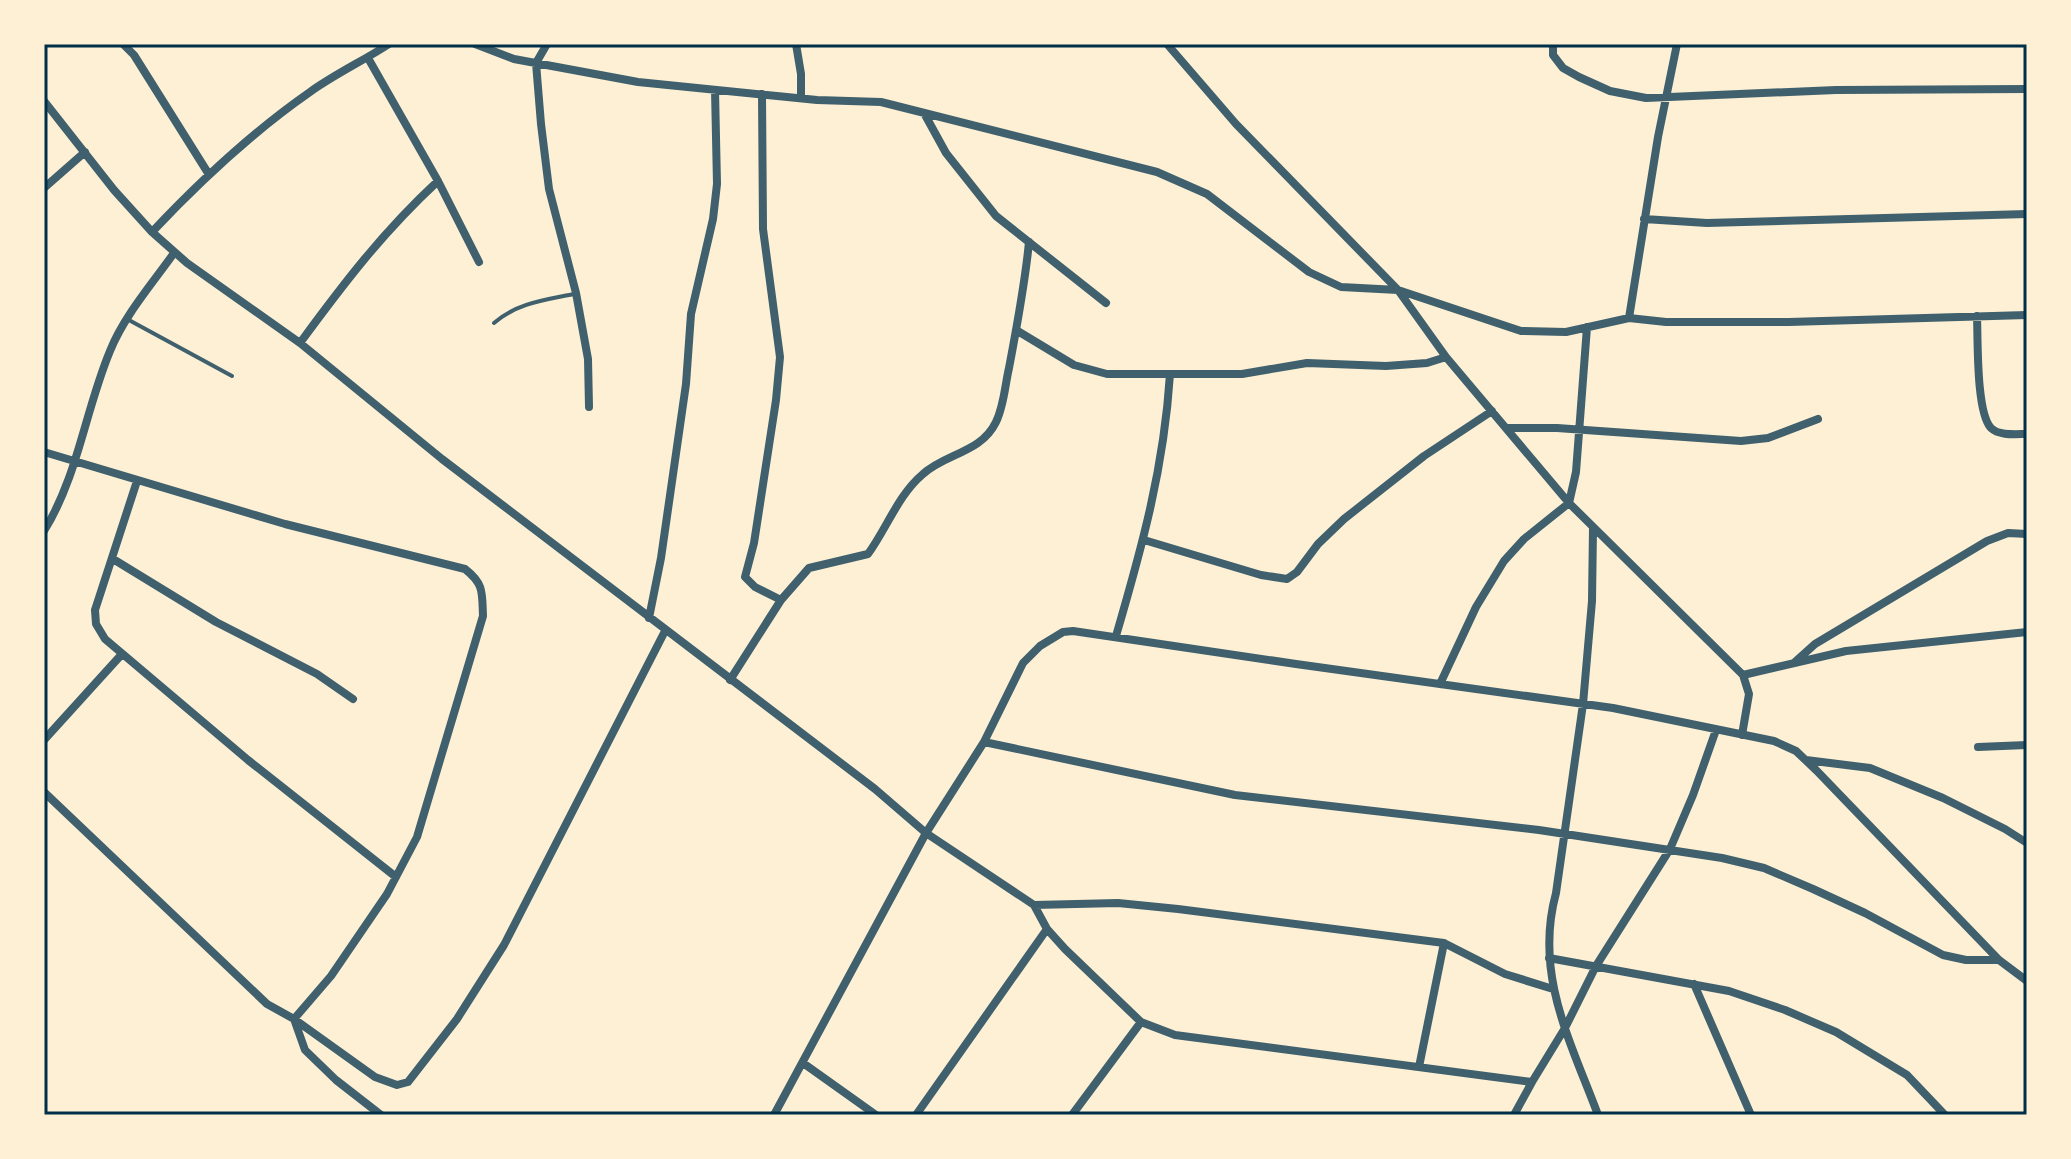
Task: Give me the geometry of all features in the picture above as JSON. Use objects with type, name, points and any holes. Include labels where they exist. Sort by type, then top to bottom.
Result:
[{"type":"street","points":[[123,44],[134,55],[208,173]]},
{"type":"street","points":[[152,232],[208,173],[270,121],[313,90],[389,44]]},
{"type":"street","points":[[475,44],[514,59],[638,82],[801,98],[881,102],[1157,172],[1207,194],[1309,272],[1341,287],[1398,290],[1521,331],[1566,332],[1629,318],[1666,322],[1789,322],[2027,315]]},
{"type":"street","points":[[547,44],[536,63],[549,189],[576,293],[588,359],[589,407]]},
{"type":"street","points":[[796,44],[801,98]]},
{"type":"street","points":[[1167,44],[1236,124],[1398,290],[1446,357],[1569,503],[1743,675],[1749,694],[1742,735]]},
{"type":"street","points":[[1553,44],[1553,55],[1563,68],[1610,91],[1646,98],[1836,90],[2027,89]]},
{"type":"street","points":[[1629,318],[1658,137],[1677,44]]},
{"type":"street","points":[[368,58],[438,181],[479,262]]},
{"type":"street","points":[[649,618],[661,558],[686,384],[691,314],[713,219],[717,184],[715,90]]},
{"type":"street","points":[[762,94],[763,229],[780,357],[754,543],[745,577],[755,587],[781,600]]},
{"type":"street","points":[[44,101],[152,232],[174,253],[300,343],[442,459],[875,789],[926,833],[1034,905],[1047,929],[1141,1022],[1175,1035],[1532,1082]]},
{"type":"street","points":[[924,113],[946,153],[996,216],[1106,303]]},
{"type":"street","points":[[44,188],[85,152]]},
{"type":"street","points":[[300,343],[353,269],[438,181]]},
{"type":"street","points":[[1644,219],[1707,223],[2027,214]]},
{"type":"street","points":[[730,680],[781,600],[809,568],[868,554],[884,533],[903,495],[923,473],[970,450],[996,422],[1016,330],[1029,242]]},
{"type":"street","points":[[44,531],[61,504],[110,349],[127,319],[174,253]]},
{"type":"street","points":[[1977,316],[1979,380],[1986,420],[1991,428],[2001,433],[2027,434]]},
{"type":"street","points":[[1440,684],[1476,607],[1504,561],[1524,539],[1569,503],[1576,472],[1587,327]]},
{"type":"street","points":[[1016,330],[1074,365],[1107,374],[1242,374],[1307,363],[1386,366],[1427,363],[1446,357]]},
{"type":"street","points":[[1116,636],[1144,540],[1162,454],[1170,374]]},
{"type":"street","points":[[1144,540],[1261,575],[1287,579],[1297,572],[1318,544],[1344,519],[1424,456],[1492,411]]},
{"type":"street","points":[[1506,428],[1741,441],[1768,438],[1818,419]]},
{"type":"street","points":[[44,452],[285,524],[465,569],[477,578],[482,590],[483,616],[417,837],[396,877],[331,976],[294,1019]]},
{"type":"street","points":[[137,481],[95,610],[96,624],[105,639],[248,760],[396,877]]},
{"type":"street","points":[[1593,528],[1592,601],[1583,704],[1556,893],[1549,918],[1549,958],[1553,989],[1565,1028],[1598,1115]]},
{"type":"street","points":[[1795,663],[1815,644],[1987,541],[2008,533],[2027,534]]},
{"type":"street","points":[[113,559],[216,622],[317,674],[353,699]]},
{"type":"street","points":[[44,792],[267,1004],[294,1019],[375,1077],[397,1085],[408,1082],[457,1019],[504,945],[665,631]]},
{"type":"street","points":[[774,1115],[926,833],[984,742],[1023,663],[1040,646],[1063,632],[1116,636],[1613,708],[1787,745],[1806,760],[1999,960],[2027,981]]},
{"type":"street","points":[[1743,675],[1846,651],[2027,632]]},
{"type":"street","points":[[44,740],[122,654]]},
{"type":"street","points":[[1514,1115],[1565,1028],[1596,966],[1670,849],[1716,730]]},
{"type":"street","points":[[984,742],[1235,795],[1391,811],[1563,834],[1670,849],[1764,868],[1865,913],[1943,955],[1966,960],[1999,960]]},
{"type":"street","points":[[1978,747],[2027,745]]},
{"type":"street","points":[[1806,760],[1870,768],[1943,798],[2027,843]]},
{"type":"street","points":[[1034,905],[1118,903],[1444,943],[1505,974],[1553,989]]},
{"type":"street","points":[[916,1115],[1047,929]]},
{"type":"street","points":[[1419,1067],[1444,943]]},
{"type":"street","points":[[1549,958],[1729,991],[1836,1032],[1907,1075],[1945,1115]]},
{"type":"street","points":[[1694,984],[1751,1115]]},
{"type":"street","points":[[294,1019],[305,1050],[336,1080],[381,1115]]},
{"type":"street","points":[[1072,1115],[1141,1022]]},
{"type":"street","points":[[803,1063],[876,1115]]},
{"type":"lane","points":[[494,323],[523,304],[576,293]]},
{"type":"lane","points":[[127,319],[232,376]]}]
